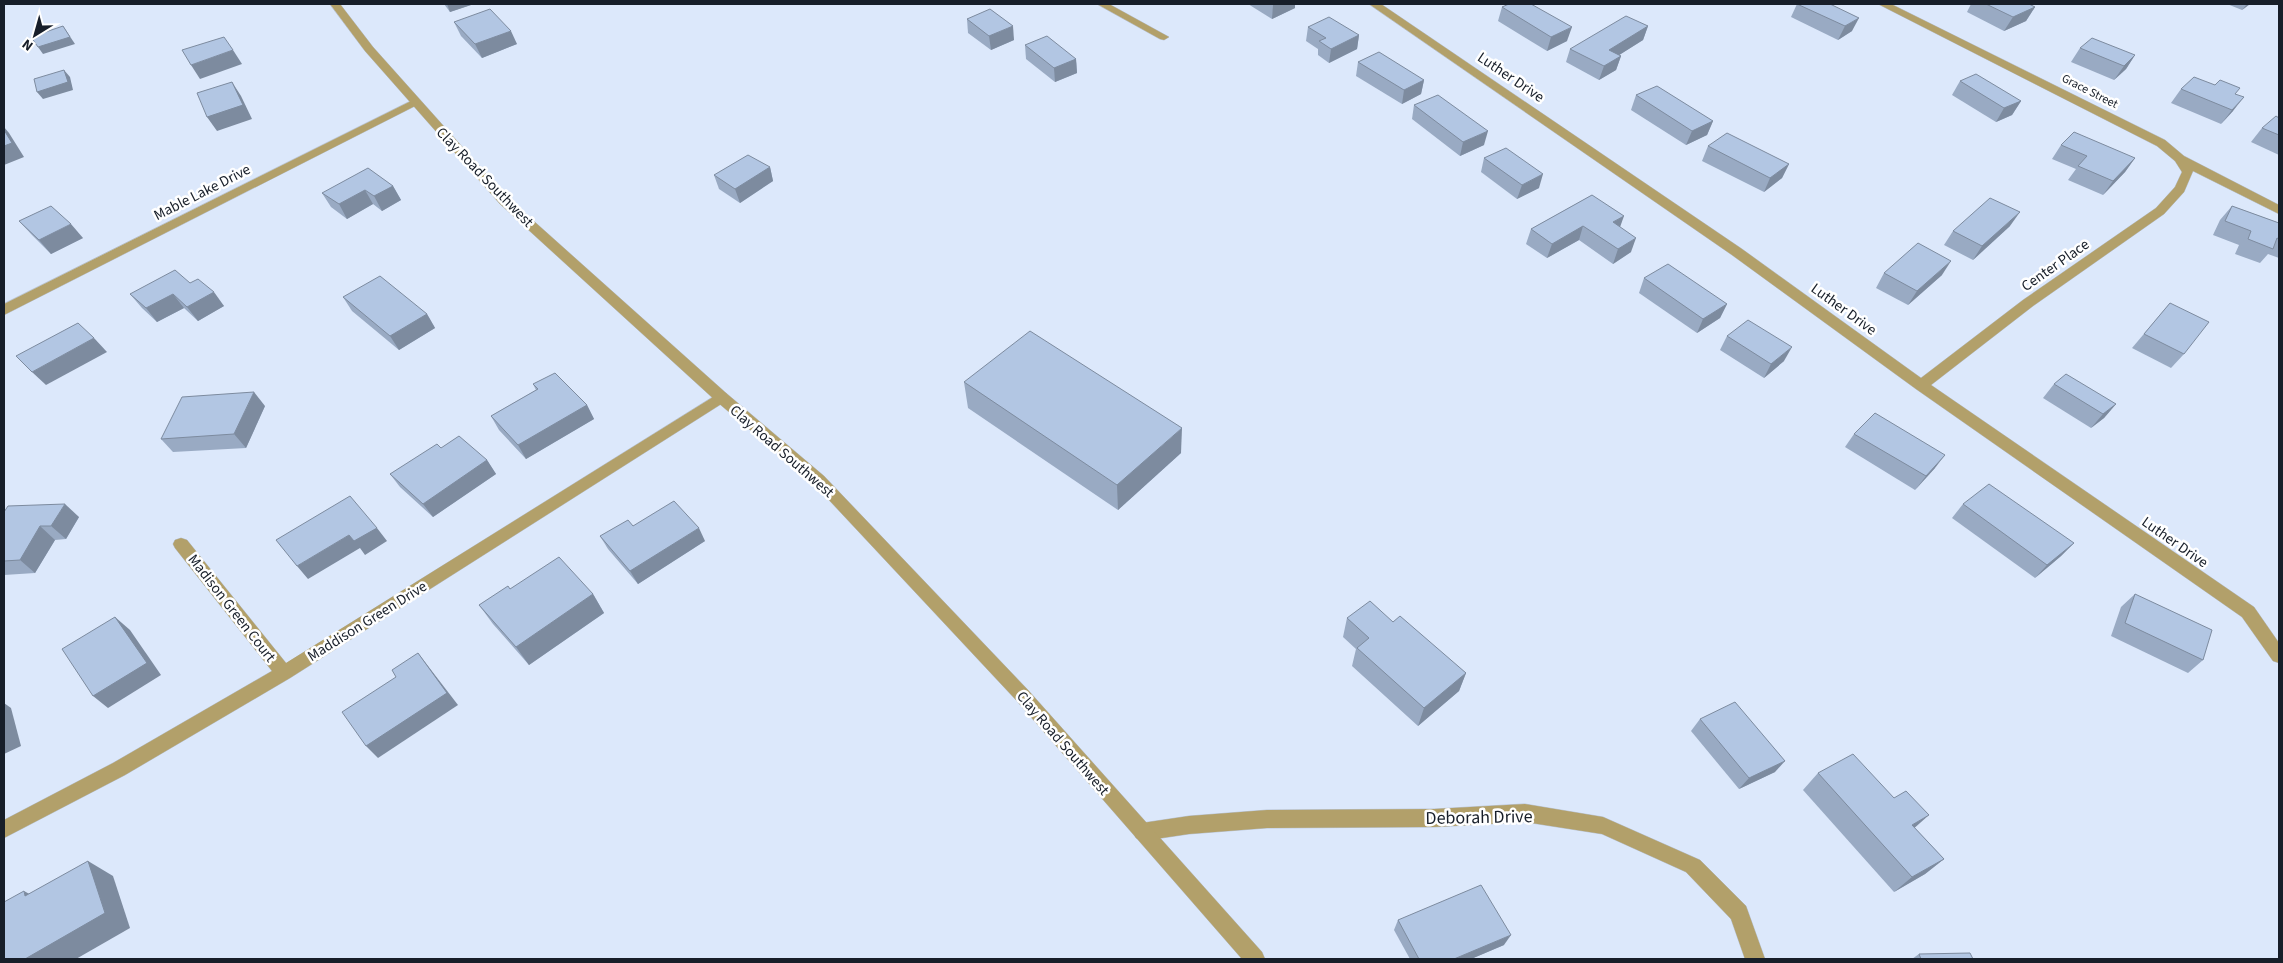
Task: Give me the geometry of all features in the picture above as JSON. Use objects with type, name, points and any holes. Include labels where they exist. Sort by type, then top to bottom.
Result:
[{"type":"street","name":"Clay Road Southwest","points":[[335,4],[369,49],[504,201],[721,397],[819,480],[1022,695],[1255,959]]},
{"type":"street","points":[[1102,4],[1164,38]]},
{"type":"street","name":"Luther Drive","points":[[1374,4],[1737,252],[1921,385],[2248,612],[2279,656]]},
{"type":"street","name":"Grace Street","points":[[1884,4],[2162,143],[2180,159],[2279,210]]},
{"type":"street","name":"Mable Lake Drive","points":[[4,310],[415,102]]},
{"type":"street","name":"Center Place","points":[[1921,385],[2028,303],[2160,211],[2180,189],[2188,172],[2180,159]]},
{"type":"street","name":"Maddison Green Drive","points":[[4,829],[119,769],[284,673],[721,397]]},
{"type":"street","name":"Madison Green Court","points":[[181,544],[284,673]]},
{"type":"street","name":"Deborah Drive","points":[[1142,832],[1189,825],[1267,819],[1434,818],[1525,813],[1603,826],[1693,866],[1739,913],[1755,959]]},
{"type":"building","points":[[1509,4],[1531,4],[1572,27],[1551,37],[1502,7]]},
{"type":"building","points":[[1797,4],[1830,4],[1859,18],[1845,26]]},
{"type":"building","points":[[1986,4],[2029,4],[2035,7],[2013,17]]},
{"type":"building","points":[[490,9],[511,31],[475,44],[454,22]]},
{"type":"building","points":[[990,9],[1013,26],[989,36],[967,19]]},
{"type":"building","points":[[1626,16],[1648,26],[1609,50],[1621,56],[1604,66],[1570,49]]},
{"type":"building","points":[[1329,17],[1359,35],[1331,49],[1319,41],[1326,38],[1308,27]]},
{"type":"building","points":[[63,26],[70,37],[38,47],[31,37]]},
{"type":"building","points":[[1047,36],[1076,59],[1054,68],[1025,45]]},
{"type":"building","points":[[224,37],[233,50],[191,65],[182,50]]},
{"type":"building","points":[[2092,38],[2135,55],[2124,66],[2080,48]]},
{"type":"building","points":[[1379,52],[1424,80],[1404,90],[1358,62]]},
{"type":"building","points":[[64,70],[68,82],[37,92],[34,79]]},
{"type":"building","points":[[1976,74],[2021,101],[2004,108],[1960,81]]},
{"type":"building","points":[[2194,77],[2215,85],[2220,80],[2240,88],[2235,94],[2244,97],[2232,110],[2181,89]]},
{"type":"building","points":[[232,82],[243,105],[207,117],[197,93]]},
{"type":"building","points":[[1657,86],[1713,121],[1692,131],[1636,95]]},
{"type":"building","points":[[1438,95],[1488,131],[1463,142],[1414,105]]},
{"type":"building","points":[[2276,116],[2279,118],[2279,135],[2262,128]]},
{"type":"building","points":[[4,130],[12,143],[4,146]]},
{"type":"building","points":[[2074,132],[2135,158],[2113,181],[2078,166],[2087,156],[2061,145]]},
{"type":"building","points":[[1727,133],[1789,164],[1770,178],[1708,146]]},
{"type":"building","points":[[1506,148],[1543,174],[1522,185],[1484,158]]},
{"type":"building","points":[[748,155],[770,167],[735,189],[714,175]]},
{"type":"building","points":[[368,168],[393,186],[374,196],[365,190],[339,204],[322,193]]},
{"type":"building","points":[[1592,195],[1624,216],[1613,222],[1636,238],[1618,249],[1583,226],[1552,244],[1531,229]]},
{"type":"building","points":[[1990,198],[2020,212],[1982,246],[1953,231]]},
{"type":"building","points":[[51,206],[71,224],[39,240],[19,221]]},
{"type":"building","points":[[2232,206],[2279,223],[2279,239],[2277,238],[2273,249],[2248,239],[2251,231],[2225,221]]},
{"type":"building","points":[[1918,243],[1951,261],[1917,291],[1884,273]]},
{"type":"building","points":[[1668,264],[1727,304],[1703,319],[1644,278]]},
{"type":"building","points":[[175,270],[190,283],[198,279],[214,292],[187,307],[173,294],[146,308],[130,294]]},
{"type":"building","points":[[380,276],[427,314],[390,336],[343,297]]},
{"type":"building","points":[[2170,303],[2209,322],[2184,354],[2144,334]]},
{"type":"building","points":[[1748,320],[1792,347],[1771,364],[1727,336]]},
{"type":"building","points":[[78,323],[94,338],[32,372],[16,356]]},
{"type":"building","points":[[1030,331],[1182,428],[1117,485],[964,382]]},
{"type":"building","points":[[555,373],[587,405],[518,445],[491,416],[538,389],[533,384]]},
{"type":"building","points":[[2066,374],[2116,404],[2103,414],[2054,384]]},
{"type":"building","points":[[254,392],[234,434],[161,439],[182,397]]},
{"type":"building","points":[[1875,413],[1945,455],[1926,476],[1854,434]]},
{"type":"building","points":[[459,436],[487,460],[423,504],[390,474],[437,444],[441,448]]},
{"type":"building","points":[[1989,484],[2074,543],[2047,565],[1963,504]]},
{"type":"building","points":[[350,496],[377,528],[354,541],[349,535],[297,566],[276,540]]},
{"type":"building","points":[[674,501],[699,528],[630,571],[600,536],[628,520],[633,526]]},
{"type":"building","points":[[65,504],[51,526],[40,526],[20,560],[4,561],[4,512],[8,506]]},
{"type":"building","points":[[559,557],[593,594],[516,647],[479,605],[508,586],[510,589]]},
{"type":"building","points":[[2135,594],[2212,630],[2203,660],[2125,623]]},
{"type":"building","points":[[1370,601],[1393,622],[1400,616],[1466,673],[1424,708],[1357,648],[1369,638],[1347,618]]},
{"type":"building","points":[[115,617],[147,663],[93,696],[62,649]]},
{"type":"building","points":[[418,653],[447,693],[366,746],[342,712],[396,677],[392,670]]},
{"type":"building","points":[[1735,702],[1785,761],[1749,778],[1700,719]]},
{"type":"building","points":[[1853,754],[1894,798],[1906,791],[1929,815],[1912,825],[1944,859],[1912,877],[1818,773]]},
{"type":"building","points":[[88,861],[105,913],[25,959],[4,959],[4,902],[24,891],[25,896]]},
{"type":"building","points":[[1481,885],[1511,935],[1454,959],[1419,959],[1398,920]]},
{"type":"building","points":[[1970,953],[1973,959],[1921,959],[1919,954]]}]
